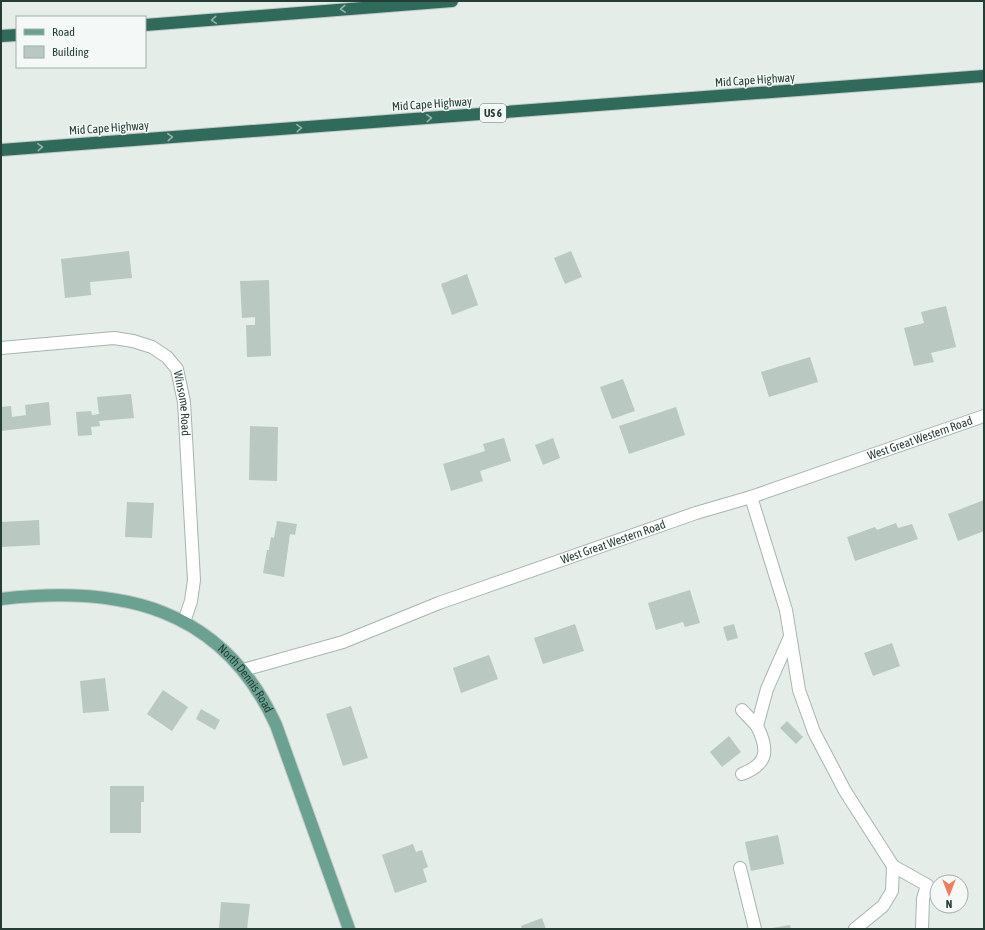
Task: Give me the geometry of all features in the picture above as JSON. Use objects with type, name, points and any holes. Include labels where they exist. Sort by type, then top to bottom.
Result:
[{"type":"highway","points":[[146,25],[452,1]]},
{"type":"highway","points":[[1,36],[16,35]]},
{"type":"highway","name":"Mid Cape Highway","points":[[1,150],[984,76]]},
{"type":"main road","name":"North Dennis Road","points":[[1,599],[38,596],[93,597],[136,604],[154,609],[184,622],[217,644],[243,670],[267,705],[276,725],[349,929]]},
{"type":"street","name":"Winsome Road","points":[[1,348],[114,338],[133,341],[152,347],[168,357],[177,370],[184,402],[194,580],[191,601],[184,622]]},
{"type":"street","name":"West Great Western Road","points":[[243,670],[343,642],[439,603],[696,513],[751,497],[984,416]]},
{"type":"street","points":[[751,497],[786,610],[789,639],[800,690],[814,732],[845,791],[893,866],[927,885],[923,898],[922,929]]},
{"type":"street","points":[[757,726],[767,689],[789,639]]},
{"type":"street","points":[[742,710],[757,726],[763,739],[765,752],[763,760],[754,769],[742,774]]},
{"type":"street","points":[[855,929],[883,906],[892,891],[893,866]]},
{"type":"street","points":[[740,868],[755,929]]},
{"type":"building","points":[[129,251],[132,278],[90,282],[91,295],[65,298],[61,259]]},
{"type":"building","points":[[571,251],[582,277],[565,284],[554,258]]},
{"type":"building","points":[[467,274],[478,305],[452,315],[441,284]]},
{"type":"building","points":[[269,280],[271,356],[247,357],[246,325],[255,325],[255,317],[242,318],[240,281]]},
{"type":"building","points":[[946,306],[956,347],[931,353],[934,362],[914,366],[904,328],[924,323],[921,312]]},
{"type":"building","points":[[810,357],[818,382],[769,397],[761,372]]},
{"type":"building","points":[[623,379],[635,411],[612,419],[600,387]]},
{"type":"building","points":[[131,394],[134,418],[99,421],[100,426],[91,427],[92,435],[78,436],[76,412],[91,411],[92,415],[99,414],[97,397]]},
{"type":"building","points":[[49,402],[51,425],[1,431],[1,407],[11,406],[12,417],[26,415],[25,405]]},
{"type":"building","points":[[676,407],[685,435],[629,454],[619,426]]},
{"type":"building","points":[[250,426],[278,427],[277,481],[249,480]]},
{"type":"building","points":[[504,438],[511,461],[480,471],[483,481],[451,491],[443,464],[485,451],[483,444]]},
{"type":"building","points":[[553,438],[560,458],[543,465],[535,445]]},
{"type":"building","points":[[984,500],[984,531],[958,541],[948,514]]},
{"type":"building","points":[[127,502],[154,503],[152,538],[125,537]]},
{"type":"building","points":[[39,520],[40,545],[1,547],[1,522]]},
{"type":"building","points":[[277,521],[297,524],[295,535],[290,534],[284,577],[263,573],[267,550],[269,550],[271,537],[274,538]]},
{"type":"building","points":[[896,523],[898,528],[912,524],[918,539],[855,561],[847,537],[875,527],[877,530]]},
{"type":"building","points":[[690,590],[700,623],[685,627],[683,622],[656,630],[648,603]]},
{"type":"building","points":[[575,624],[584,651],[543,664],[534,638]]},
{"type":"building","points":[[734,624],[738,638],[727,641],[723,627]]},
{"type":"building","points":[[892,643],[900,666],[873,676],[864,653]]},
{"type":"building","points":[[489,655],[498,679],[461,693],[453,668]]},
{"type":"building","points":[[105,678],[109,711],[83,713],[80,681]]},
{"type":"building","points":[[163,690],[188,707],[172,731],[147,714]]},
{"type":"building","points":[[351,706],[368,758],[343,766],[326,714]]},
{"type":"building","points":[[201,709],[220,720],[215,730],[196,719]]},
{"type":"building","points":[[787,721],[803,737],[796,744],[780,728]]},
{"type":"building","points":[[729,736],[741,752],[722,767],[710,752]]},
{"type":"building","points":[[110,786],[144,786],[144,802],[141,802],[141,833],[110,833]]},
{"type":"building","points":[[778,835],[784,864],[751,871],[745,842]]},
{"type":"building","points":[[413,844],[416,852],[422,850],[428,867],[423,869],[427,882],[395,893],[382,855]]},
{"type":"building","points":[[221,902],[250,904],[247,929],[219,929]]},
{"type":"building","points":[[542,918],[546,929],[522,929],[521,926]]},
{"type":"building","points":[[790,925],[791,929],[772,929],[772,928]]}]
